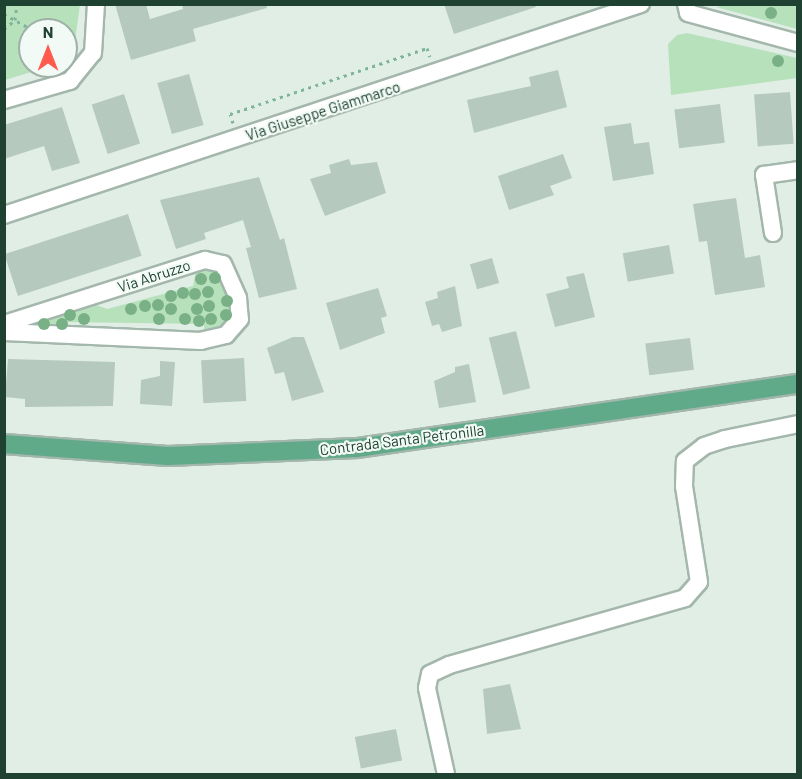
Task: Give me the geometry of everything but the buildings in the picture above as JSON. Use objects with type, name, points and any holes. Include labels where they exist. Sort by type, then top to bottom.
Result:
[{"type":"main road","name":"Contrada Santa Petronilla","points":[[4,444],[168,456],[357,448],[798,384]]},
{"type":"street","points":[[4,100],[70,81],[93,53],[96,4]]},
{"type":"street","name":"Via Giuseppe Giammarco","points":[[4,215],[641,4]]},
{"type":"street","points":[[686,4],[688,14],[798,43]]},
{"type":"street","points":[[772,233],[764,175],[798,170]]},
{"type":"street","name":"Via Abruzzo","points":[[4,324],[205,260],[223,264],[238,298],[240,319],[226,335],[201,341],[4,332]]},
{"type":"street","points":[[446,774],[427,688],[430,674],[449,664],[685,598],[699,582],[684,486],[685,461],[704,446],[725,439],[798,424]]},
{"type":"path","points":[[4,29],[15,20],[17,4]]},
{"type":"path","points":[[4,14],[18,22]]},
{"type":"green space","points":[[5,4],[80,5],[78,19],[18,18],[18,76],[5,80]]},
{"type":"green space","points":[[797,5],[797,29],[716,7]]},
{"type":"green space","points":[[687,33],[797,58],[797,78],[671,95],[668,44],[677,35]]},
{"type":"green space","points":[[207,267],[220,272],[234,301],[231,320],[223,328],[204,332],[204,324],[66,322],[62,330],[8,328],[88,302],[107,309],[193,286],[196,270]]}]
